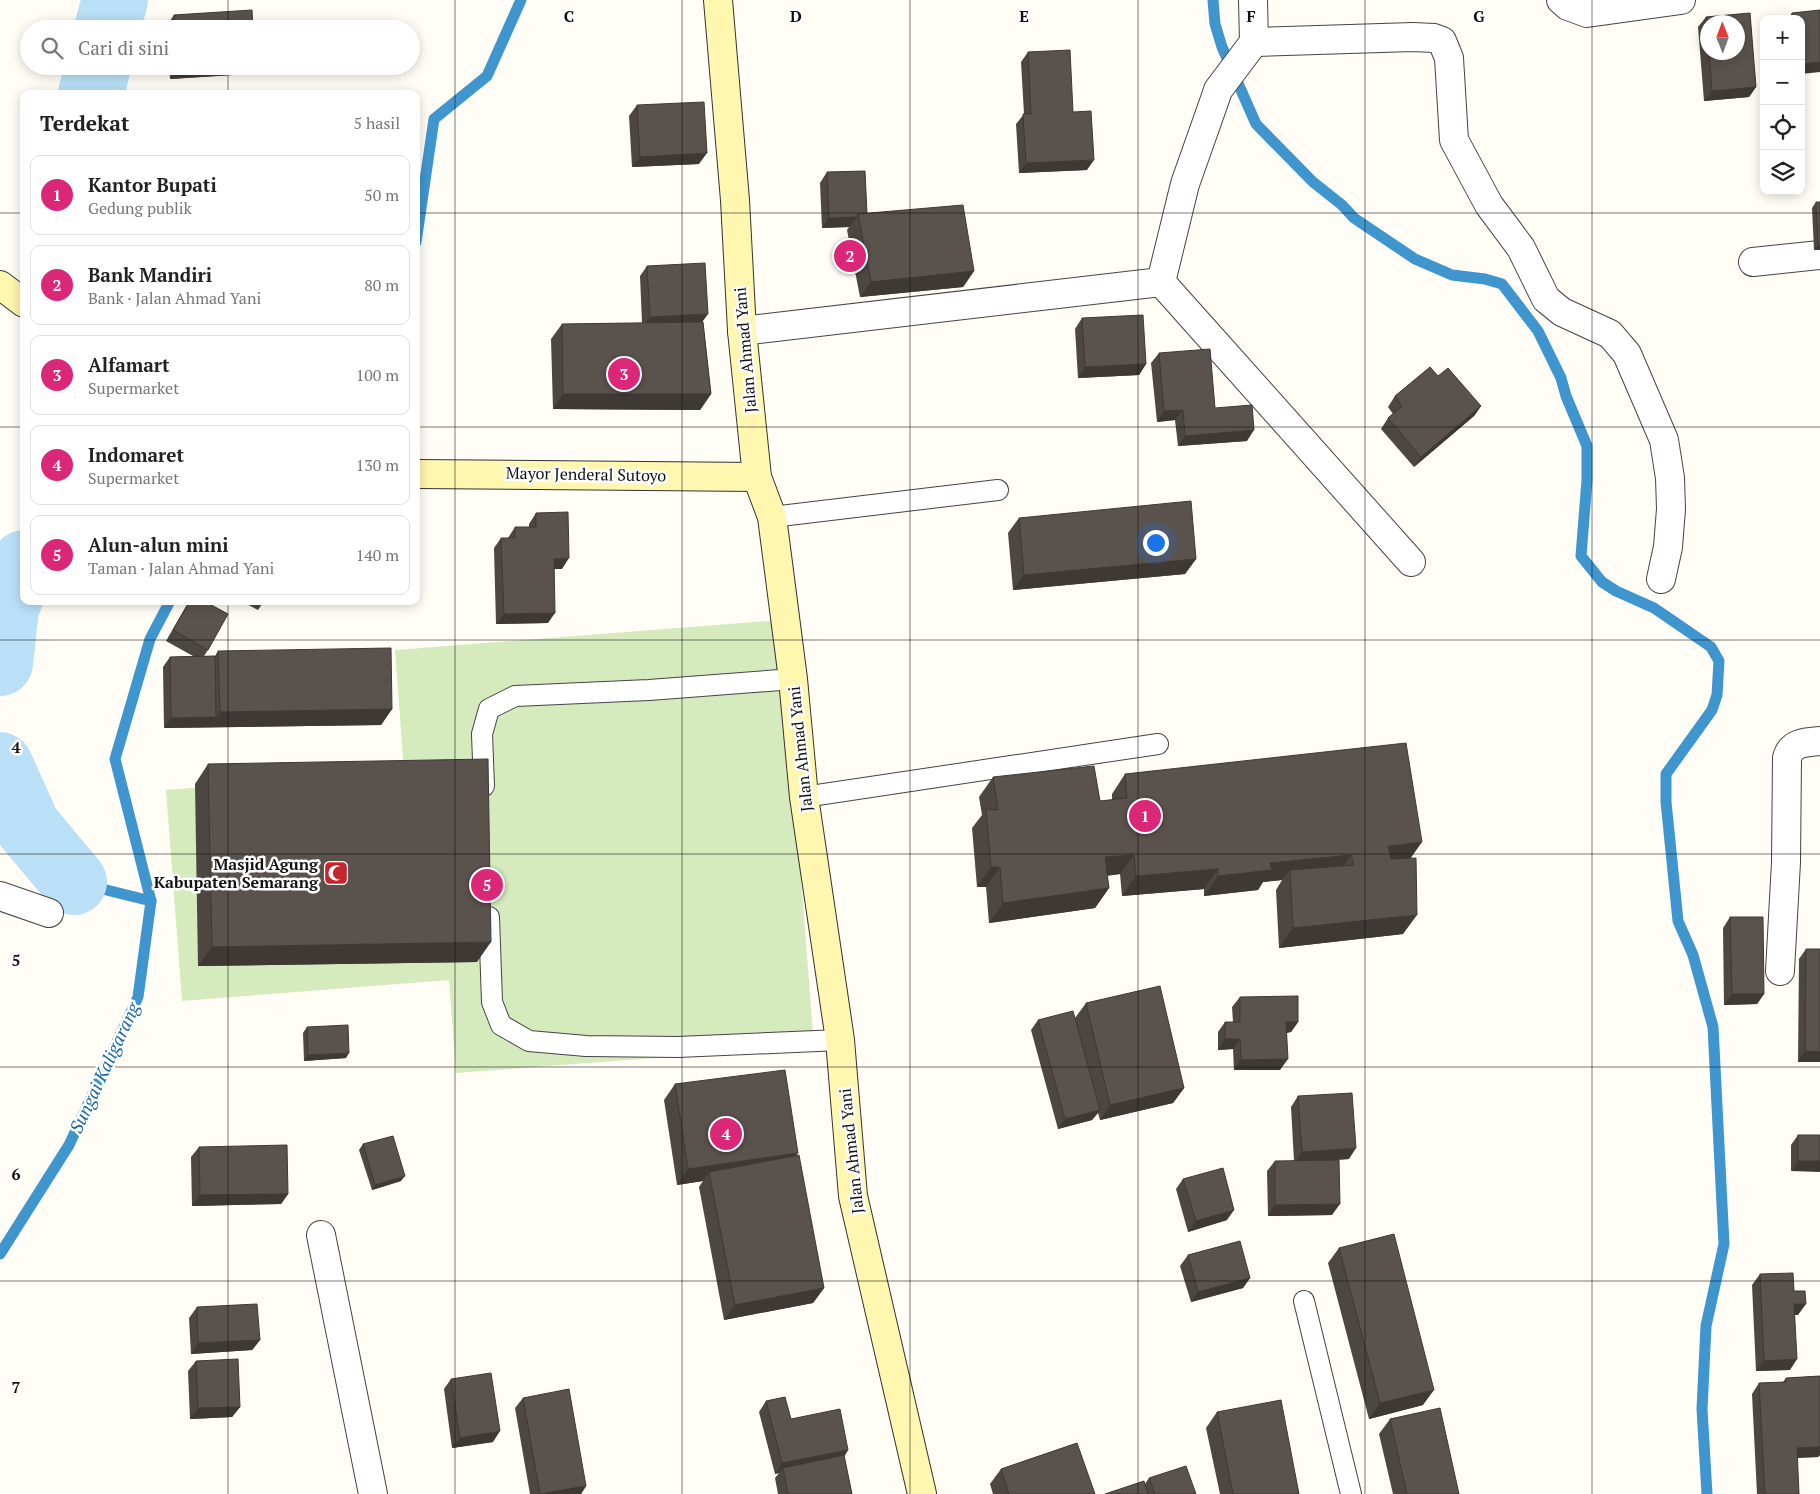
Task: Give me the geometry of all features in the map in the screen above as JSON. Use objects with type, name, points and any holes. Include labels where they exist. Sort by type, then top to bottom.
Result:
[{"type":"street","name":"Jalan Ahmad Yani","points":[[718,0],[735,200],[742,331],[756,477],[772,517],[793,679],[804,797],[840,1040],[853,1196],[922,1494]]},
{"type":"street","points":[[1161,282],[1185,184],[1218,90],[1254,42],[1252,0]]},
{"type":"street","points":[[1561,0],[1568,6],[1587,13],[1680,0]]},
{"type":"street","points":[[1254,42],[1413,36],[1434,38],[1442,42],[1449,58],[1454,140],[1489,205],[1521,248],[1546,299],[1562,312],[1610,334],[1623,348],[1664,440],[1670,478],[1671,509],[1668,547],[1661,579]]},
{"type":"street","points":[[1753,262],[1820,255]]},
{"type":"street","points":[[742,331],[1161,282]]},
{"type":"street","points":[[1161,282],[1412,562]]},
{"type":"street","points":[[0,284],[20,300]]},
{"type":"street","name":"Mayor Jenderal Sutoyo","points":[[420,474],[756,477]]},
{"type":"street","points":[[1780,971],[1786,862],[1788,752],[1796,745],[1820,741]]},
{"type":"street","points":[[0,896],[49,913]]},
{"type":"street","points":[[321,1235],[373,1494]]},
{"type":"lane","points":[[772,517],[998,490]]},
{"type":"lane","points":[[484,803],[482,734],[489,709],[515,696],[649,690],[793,679]]},
{"type":"lane","points":[[804,797],[1158,744]]},
{"type":"lane","points":[[488,903],[492,1002],[501,1025],[528,1041],[586,1046],[678,1047],[840,1040]]},
{"type":"lane","points":[[1304,1301],[1351,1494]]},
{"type":"green space","points":[[781,620],[814,1046],[456,1073],[449,980],[182,1001],[166,790],[404,771],[395,650]]},
{"type":"building","points":[[252,10],[253,20],[174,20],[174,15]]},
{"type":"building","points":[[1820,10],[1820,62],[1805,64],[1805,15],[1792,15],[1792,13]]},
{"type":"building","points":[[1750,13],[1756,87],[1712,91],[1710,60],[1745,60],[1745,15],[1728,15]]},
{"type":"building","points":[[1070,50],[1073,112],[1091,111],[1094,160],[1026,163],[1023,114],[1031,114],[1028,52]]},
{"type":"building","points":[[704,102],[707,153],[640,157],[637,105]]},
{"type":"building","points":[[865,171],[867,214],[858,214],[857,217],[829,218],[827,172]]},
{"type":"building","points":[[1816,202],[1820,202],[1820,245],[1818,245]]},
{"type":"building","points":[[963,205],[974,271],[871,282],[858,214]]},
{"type":"building","points":[[705,263],[708,314],[650,317],[647,266]]},
{"type":"building","points":[[1143,315],[1146,364],[1085,367],[1082,318]]},
{"type":"building","points":[[703,322],[711,394],[563,394],[562,324]]},
{"type":"building","points":[[1210,349],[1215,408],[1252,405],[1254,430],[1185,436],[1183,410],[1164,411],[1159,353]]},
{"type":"building","points":[[1430,367],[1438,376],[1448,368],[1481,406],[1421,457],[1388,418],[1402,406],[1395,396]]},
{"type":"building","points":[[1191,501],[1196,559],[1024,575],[1019,518]]},
{"type":"building","points":[[568,512],[569,558],[554,559],[555,613],[504,614],[501,538],[515,538],[515,527],[536,527],[536,513]]},
{"type":"building","points":[[188,605],[211,605],[228,614],[208,650],[173,630]]},
{"type":"building","points":[[391,648],[392,709],[220,712],[218,651]]},
{"type":"building","points":[[215,656],[216,717],[171,718],[170,657]]},
{"type":"building","points":[[1406,743],[1422,842],[1388,846],[1391,859],[1416,858],[1417,915],[1293,928],[1290,870],[1354,865],[1351,855],[1270,863],[1272,870],[1218,876],[1218,869],[1136,876],[1134,855],[1105,857],[1109,888],[1003,903],[1000,867],[991,867],[986,809],[998,810],[993,777],[1094,766],[1100,801],[1127,798],[1125,774]]},
{"type":"building","name":"Masjid Agung Kabupaten Semarang","points":[[488,759],[491,942],[212,947],[208,764]]},
{"type":"building","points":[[1730,917],[1763,917],[1764,994],[1732,994]]},
{"type":"building","points":[[1806,949],[1820,949],[1820,1052],[1805,1051]]},
{"type":"building","points":[[1160,986],[1184,1088],[1110,1105],[1086,1003]]},
{"type":"building","points":[[1298,996],[1298,1022],[1286,1022],[1288,1059],[1241,1060],[1240,1039],[1225,1039],[1225,1022],[1240,1022],[1240,997]]},
{"type":"building","points":[[1073,1011],[1100,1110],[1065,1119],[1038,1020]]},
{"type":"building","points":[[348,1025],[349,1053],[308,1055],[307,1027]]},
{"type":"building","points":[[785,1070],[798,1153],[688,1169],[675,1084]]},
{"type":"building","points":[[1352,1093],[1356,1148],[1302,1152],[1298,1096]]},
{"type":"building","points":[[1798,1135],[1820,1135],[1820,1161],[1798,1161]]},
{"type":"building","points":[[393,1136],[405,1176],[375,1185],[363,1144]]},
{"type":"building","points":[[287,1145],[288,1194],[200,1195],[199,1147]]},
{"type":"building","points":[[799,1155],[824,1288],[735,1305],[709,1172]]},
{"type":"building","points":[[1339,1160],[1340,1204],[1275,1205],[1275,1161]]},
{"type":"building","points":[[1223,1168],[1234,1210],[1196,1221],[1183,1179]]},
{"type":"building","points":[[1394,1234],[1434,1390],[1380,1403],[1339,1248]]},
{"type":"building","points":[[1240,1241],[1250,1278],[1198,1292],[1188,1255]]},
{"type":"building","points":[[1793,1273],[1794,1291],[1805,1291],[1806,1304],[1794,1304],[1797,1359],[1764,1361],[1760,1274]]},
{"type":"building","points":[[257,1304],[260,1340],[198,1343],[197,1307]]},
{"type":"building","points":[[238,1359],[240,1407],[198,1408],[196,1361]]},
{"type":"building","points":[[491,1373],[500,1431],[460,1438],[451,1379]]},
{"type":"building","points":[[1820,1376],[1820,1447],[1797,1448],[1799,1494],[1765,1494],[1759,1383],[1786,1382],[1786,1378]]},
{"type":"building","points":[[569,1389],[586,1486],[540,1494],[523,1398]]},
{"type":"building","points":[[785,1397],[791,1419],[840,1409],[848,1450],[782,1463],[766,1401]]},
{"type":"building","points":[[1281,1400],[1299,1494],[1233,1494],[1217,1412]]},
{"type":"building","points":[[1440,1408],[1459,1494],[1407,1494],[1390,1419]]},
{"type":"building","points":[[1077,1443],[1095,1494],[1009,1494],[1001,1469]]},
{"type":"building","points":[[844,1455],[852,1494],[788,1494],[783,1468]]},
{"type":"building","points":[[1186,1466],[1196,1494],[1155,1494],[1149,1478]]},
{"type":"building","points":[[1144,1481],[1148,1494],[1105,1494]]},
{"type":"waterway","name":"Sungai Kaligarang","points":[[109,20],[115,0]]},
{"type":"waterway","points":[[420,215],[434,119],[487,76],[521,0]]},
{"type":"waterway","points":[[1213,0],[1215,24],[1222,47],[1256,124],[1313,182],[1342,205],[1354,218],[1415,259],[1452,275],[1485,279],[1502,284],[1538,331],[1561,378],[1566,396],[1587,446],[1587,480],[1581,556],[1602,582],[1616,591],[1654,608],[1711,647],[1719,661],[1717,695],[1712,710],[1666,774],[1666,802],[1678,921],[1693,955],[1713,1027],[1724,1244],[1706,1326],[1702,1409],[1707,1494]]},
{"type":"waterway","name":"Sungai Kaligarang","points":[[92,90],[96,75]]},
{"type":"waterway","name":"Sungai Kaligarang","points":[[0,663],[6,608],[20,573]]},
{"type":"waterway","points":[[151,901],[115,759],[150,639],[168,605]]},
{"type":"waterway","name":"Sungai Kaligarang","points":[[0,765],[28,827],[74,882]]},
{"type":"waterway","name":"Sungai Kaligarang","points":[[0,1254],[69,1145],[138,997],[151,901],[74,882]]},
{"type":"place","name":"Bank Mandiri","points":[[850,256]]},
{"type":"place","name":"Alfamart","points":[[624,374]]},
{"type":"place","name":"Kantor Bupati","points":[[1145,816]]},
{"type":"place","name":"Masjid Agung Kabupaten Semarang","points":[[336,873]]},
{"type":"place","name":"Alun-alun mini","points":[[487,885]]},
{"type":"place","name":"Indomaret","points":[[726,1134]]}]
